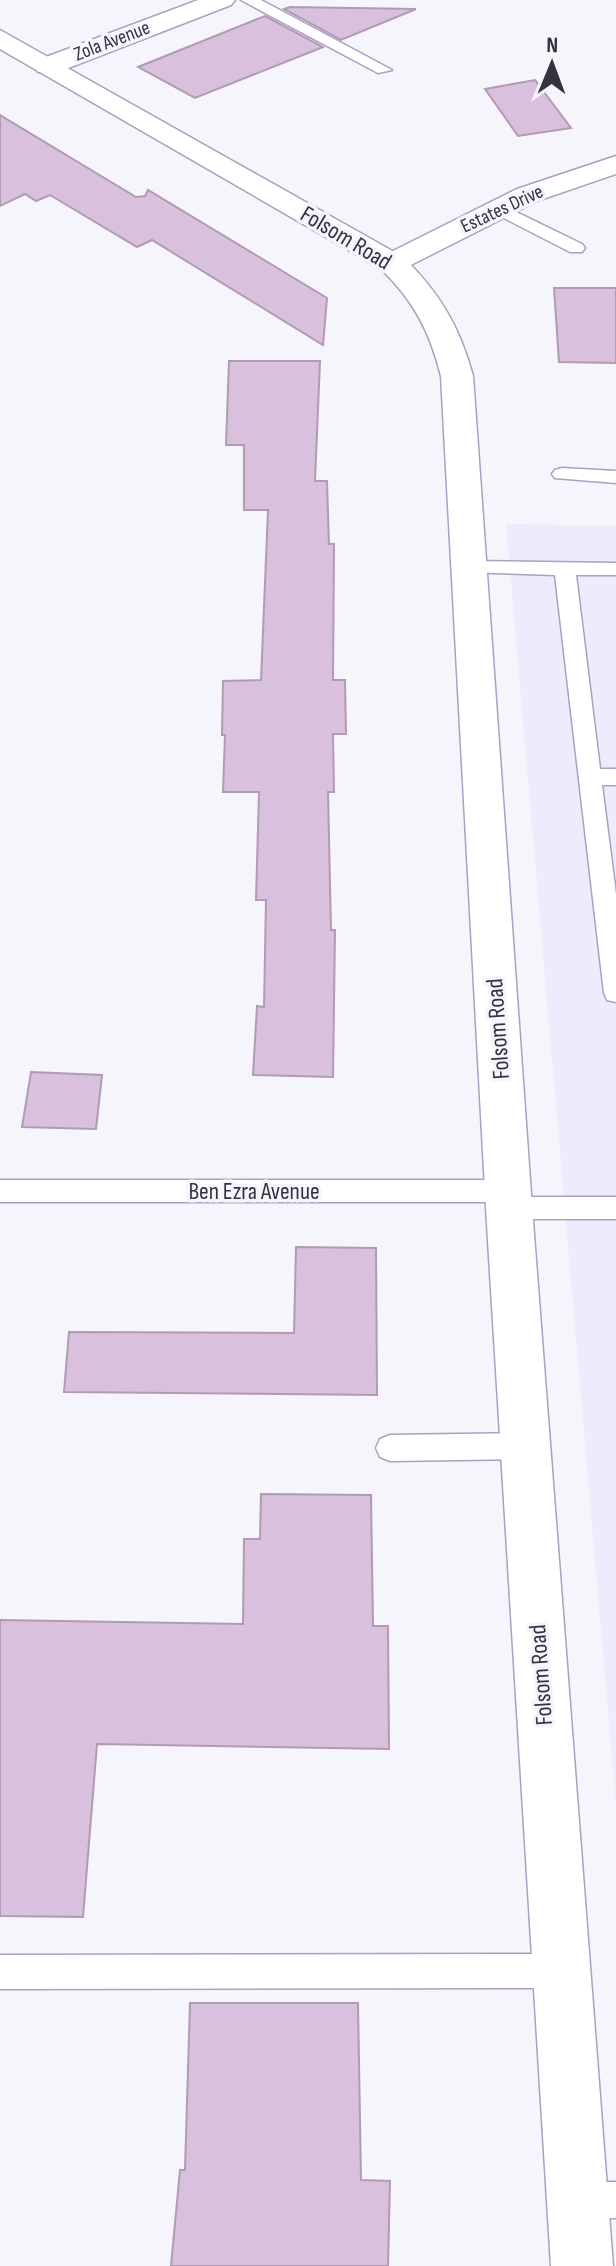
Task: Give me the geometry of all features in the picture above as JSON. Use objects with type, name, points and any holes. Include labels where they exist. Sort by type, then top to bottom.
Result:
[{"type":"street","name":"Zola Avenue","points":[[48,66],[222,0]]},
{"type":"street","name":"Folsom Road","points":[[0,38],[392,263],[437,312],[449,343],[457,376],[508,1200],[561,1971],[597,2200],[582,2266]]},
{"type":"street","name":"Estates Drive","points":[[392,263],[527,195],[616,165]]},
{"type":"lane","points":[[249,0],[384,70]]},
{"type":"lane","points":[[500,209],[576,248]]},
{"type":"lane","points":[[562,474],[616,477]]},
{"type":"lane","points":[[469,567],[616,569]]},
{"type":"lane","points":[[565,568],[616,993]]},
{"type":"lane","points":[[588,777],[616,777]]},
{"type":"lane","name":"Ben Ezra Avenue","points":[[0,1191],[508,1200],[616,1208]]},
{"type":"lane","points":[[390,1448],[526,1446]]},
{"type":"lane","points":[[0,1972],[561,1971]]},
{"type":"shaded area","points":[[506,524],[616,526],[616,1806]]},
{"type":"building","points":[[284,9],[416,9],[341,40]]},
{"type":"building","points":[[265,16],[323,47],[195,98],[138,67]]},
{"type":"building","points":[[535,80],[571,128],[518,136],[485,89]]},
{"type":"building","points":[[0,115],[136,197],[145,196],[148,190],[327,298],[323,345],[152,240],[137,247],[50,195],[36,201],[25,194],[0,206]]},
{"type":"building","points":[[554,288],[616,288],[616,363],[559,362]]},
{"type":"building","points":[[229,361],[320,361],[315,481],[327,481],[329,544],[334,544],[333,680],[345,680],[346,734],[333,734],[334,792],[328,792],[331,930],[335,930],[333,1077],[253,1075],[257,1006],[264,1007],[266,900],[256,900],[259,792],[223,792],[223,681],[261,680],[268,510],[244,510],[244,445],[226,445]]},
{"type":"building","points":[[31,1072],[102,1075],[96,1129],[22,1127]]},
{"type":"building","points":[[296,1247],[376,1248],[377,1395],[64,1392],[69,1332],[294,1333]]},
{"type":"building","points":[[261,1494],[371,1495],[373,1626],[388,1626],[389,1749],[97,1744],[83,1917],[0,1916],[0,1620],[243,1624],[244,1539],[260,1539]]},
{"type":"building","points":[[190,2003],[358,2003],[361,2180],[390,2181],[388,2266],[171,2266],[180,2170],[185,2170]]}]
